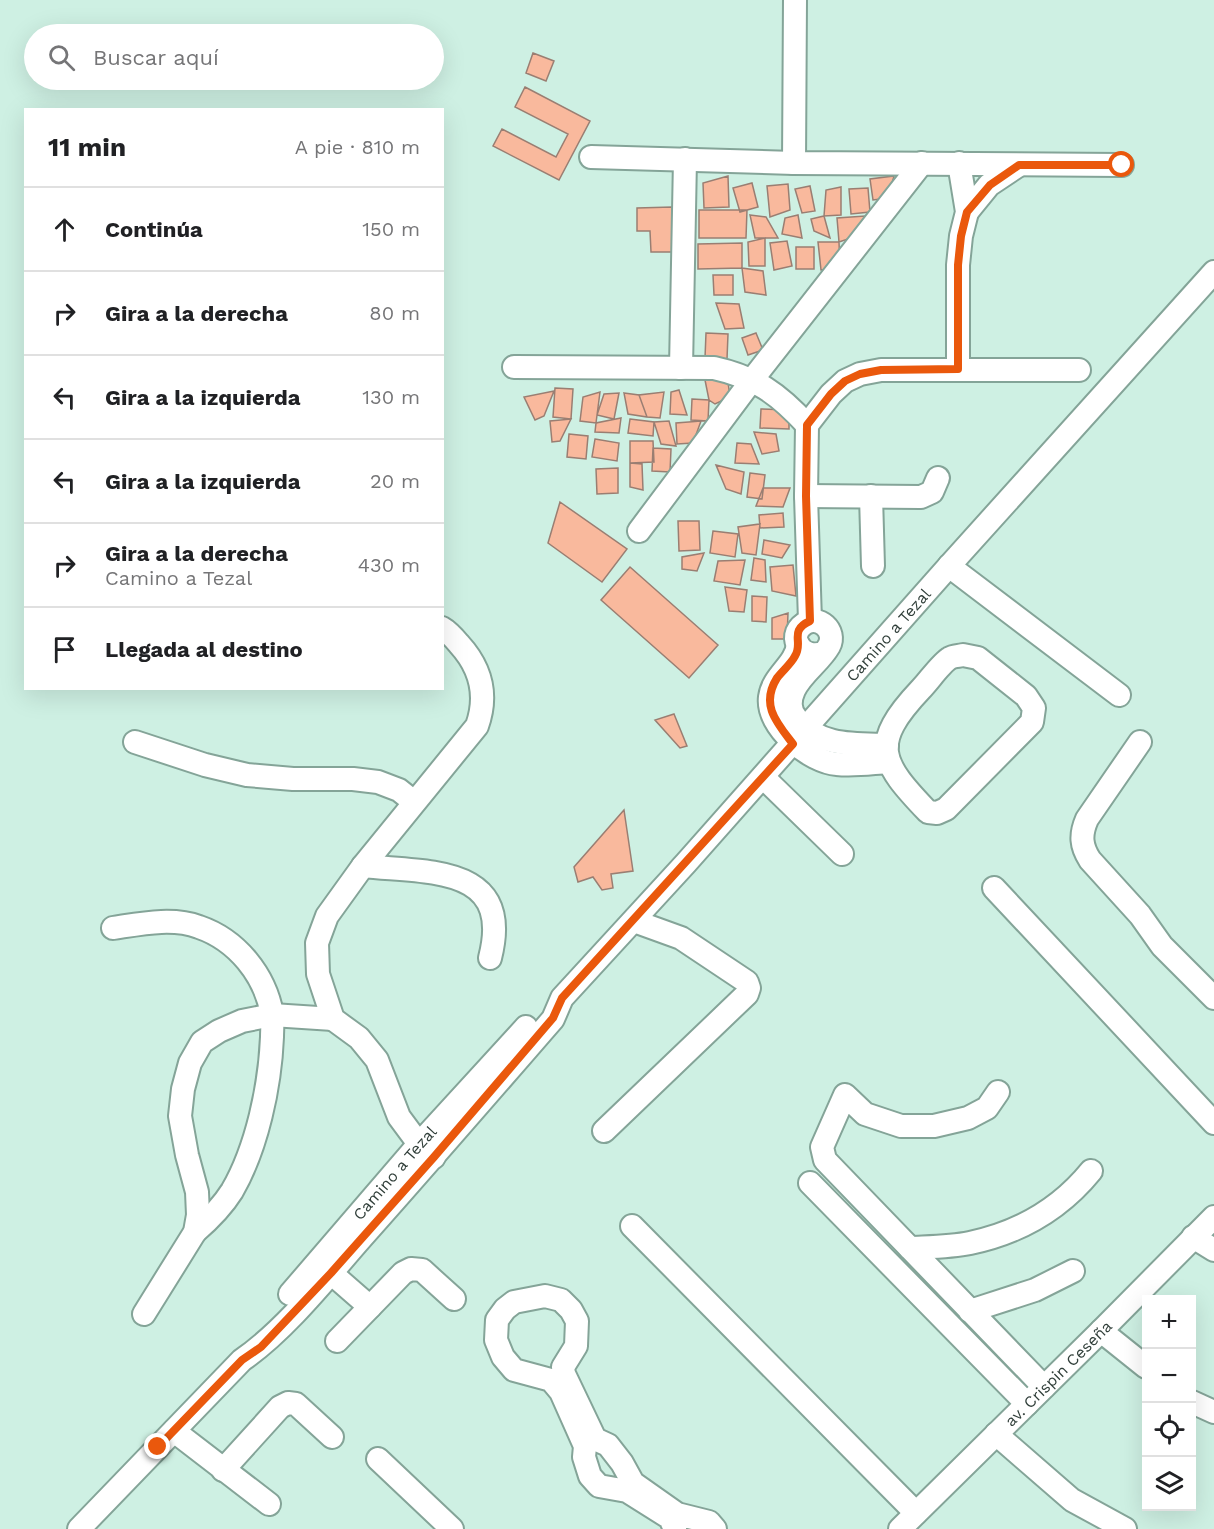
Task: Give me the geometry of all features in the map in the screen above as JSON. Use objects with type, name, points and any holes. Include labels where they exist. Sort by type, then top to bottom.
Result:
[{"type":"street","points":[[794,163],[795,0]]},
{"type":"street","points":[[591,157],[794,163],[1122,165]]},
{"type":"street","points":[[681,368],[685,159]]},
{"type":"street","points":[[639,531],[752,380],[922,163]]},
{"type":"street","points":[[958,369],[958,265],[961,236],[967,212],[959,163]]},
{"type":"street","points":[[967,212],[990,185],[1019,165]]},
{"type":"street","name":"Camino a Tezal","points":[[242,1360],[250,1340],[553,1018],[562,998],[799,737],[949,566],[1211,280]]},
{"type":"street","points":[[514,367],[714,368],[735,372],[769,389],[807,425]]},
{"type":"street","points":[[810,621],[806,496],[807,425],[831,394],[845,381],[860,374],[881,370],[1079,370]]},
{"type":"street","points":[[806,496],[927,496],[932,492],[938,478]]},
{"type":"street","points":[[871,496],[873,566]]},
{"type":"street","points":[[949,566],[1119,695]]},
{"type":"street","points":[[799,737],[791,713],[794,689],[825,652],[830,644],[831,635],[827,627],[819,621],[803,624],[796,637],[802,651],[809,655],[825,652]]},
{"type":"street","points":[[427,1150],[399,1117],[377,1060],[359,1038],[333,1018],[318,974],[317,943],[327,916],[363,866],[477,726],[483,710],[483,691],[471,657],[444,630]]},
{"type":"street","points":[[798,644],[796,656],[776,680],[770,698],[772,717],[799,737],[827,740],[888,753]]},
{"type":"street","points":[[963,655],[978,658],[1026,696],[1034,708],[1032,722],[946,809],[938,813],[928,812],[901,783],[888,753],[895,721],[909,702],[950,658],[963,655]]},
{"type":"street","points":[[135,742],[206,765],[247,775],[293,780],[353,779],[378,782],[399,790],[414,802]]},
{"type":"street","points":[[1140,742],[1087,819],[1081,840],[1090,860],[1140,915],[1162,946],[1214,998]]},
{"type":"street","points":[[763,777],[842,854]]},
{"type":"street","points":[[363,866],[434,873],[460,879],[478,888],[491,908],[495,928],[490,958]]},
{"type":"street","points":[[994,888],[1214,1123]]},
{"type":"street","points":[[604,1131],[747,994],[749,988],[747,982],[681,938],[634,921]]},
{"type":"street","points":[[113,928],[170,922],[198,926],[222,938],[240,952],[261,978],[272,1015],[271,1051],[260,1116],[233,1190],[216,1214],[195,1232],[144,1314]]},
{"type":"street","points":[[195,1232],[198,1215],[197,1192],[180,1116],[183,1089],[190,1062],[202,1042],[242,1020],[272,1015],[333,1018]]},
{"type":"street","points":[[998,1092],[987,1108],[968,1118],[934,1126],[901,1126],[865,1114],[845,1095],[822,1147],[825,1160],[1044,1387]]},
{"type":"street","name":"Camino a Tezal","points":[[79,1529],[242,1360],[261,1347],[331,1273],[427,1150]]},
{"type":"street","points":[[910,1248],[969,1243],[1012,1231],[1049,1210],[1076,1189],[1091,1171]]},
{"type":"street","points":[[810,1183],[1027,1404]]},
{"type":"street","name":"av. Crispin Ceseña","points":[[908,1521],[1214,1217]]},
{"type":"street","points":[[632,1226],[908,1521]]},
{"type":"street","points":[[1193,1237],[1214,1250]]},
{"type":"street","points":[[337,1341],[403,1273],[411,1269],[422,1270],[454,1299]]},
{"type":"street","points":[[970,1311],[1035,1290],[1073,1271]]},
{"type":"street","points":[[331,1273],[370,1307]]},
{"type":"street","points":[[675,1529],[670,1518],[627,1491],[599,1486],[590,1476],[584,1457],[585,1446],[561,1392],[551,1380],[514,1370],[503,1357],[496,1340],[498,1320],[505,1309],[514,1302],[545,1296],[561,1300],[572,1310],[577,1321],[576,1346],[563,1367],[564,1374],[595,1439],[608,1445],[622,1463],[633,1483],[677,1514],[709,1522],[716,1529]]},
{"type":"street","points":[[1101,1331],[1142,1364]]},
{"type":"street","points":[[223,1470],[280,1407],[288,1403],[296,1404],[332,1437]]},
{"type":"street","points":[[1193,1403],[1214,1412]]},
{"type":"street","points":[[174,1431],[268,1503]]},
{"type":"street","points":[[996,1434],[1072,1500],[1125,1529]]},
{"type":"street","points":[[378,1459],[452,1529]]},
{"type":"building","points":[[533,53],[554,61],[546,81],[526,73]]},
{"type":"building","points":[[525,87],[590,121],[559,180],[493,146],[502,129],[556,157],[568,134],[515,107]]},
{"type":"building","points":[[728,176],[729,207],[704,208],[703,183]]},
{"type":"building","points":[[894,176],[888,198],[873,200],[870,179]]},
{"type":"building","points":[[752,183],[758,207],[740,212],[733,188]]},
{"type":"building","points":[[788,184],[790,210],[770,217],[767,186]]},
{"type":"building","points":[[810,186],[815,211],[802,213],[795,189]]},
{"type":"building","points":[[841,187],[841,215],[824,216],[826,190]]},
{"type":"building","points":[[868,188],[870,212],[851,214],[849,189]]},
{"type":"building","points":[[672,207],[673,252],[651,252],[650,231],[637,231],[637,208]]},
{"type":"building","points":[[699,210],[747,210],[746,238],[699,238]]},
{"type":"building","points":[[750,215],[766,217],[778,238],[755,238]]},
{"type":"building","points":[[798,215],[802,238],[782,234],[785,218]]},
{"type":"building","points":[[824,216],[830,238],[814,231],[811,219]]},
{"type":"building","points":[[865,216],[860,235],[839,242],[837,218]]},
{"type":"building","points":[[765,238],[765,266],[749,266],[748,242]]},
{"type":"building","points":[[787,241],[792,266],[774,270],[770,243]]},
{"type":"building","points":[[818,242],[839,242],[840,268],[821,270]]},
{"type":"building","points":[[742,243],[742,268],[698,269],[698,244]]},
{"type":"building","points":[[796,247],[814,247],[814,269],[796,269]]},
{"type":"building","points":[[742,268],[763,271],[766,295],[745,292]]},
{"type":"building","points":[[713,275],[733,275],[733,295],[714,295]]},
{"type":"building","points":[[716,303],[739,304],[744,328],[725,329]]},
{"type":"building","points":[[706,333],[728,334],[727,359],[705,358]]},
{"type":"building","points":[[756,333],[763,350],[748,355],[742,338]]},
{"type":"building","points":[[727,375],[730,397],[715,404],[709,400],[705,380]]},
{"type":"building","points":[[555,388],[573,389],[571,419],[553,417]]},
{"type":"building","points":[[679,390],[687,415],[670,414],[671,392]]},
{"type":"building","points":[[554,391],[544,416],[535,420],[524,397]]},
{"type":"building","points":[[600,392],[596,423],[580,421],[583,397]]},
{"type":"building","points":[[664,392],[660,418],[647,417],[639,395]]},
{"type":"building","points":[[619,393],[614,419],[597,415],[604,394]]},
{"type":"building","points":[[624,393],[639,395],[647,417],[628,414]]},
{"type":"building","points":[[692,399],[709,400],[708,421],[691,420]]},
{"type":"building","points":[[761,409],[789,410],[789,429],[760,428]]},
{"type":"building","points":[[621,418],[619,433],[595,432],[596,423]]},
{"type":"building","points":[[571,419],[560,441],[552,442],[550,421]]},
{"type":"building","points":[[630,419],[654,422],[653,436],[628,433]]},
{"type":"building","points":[[669,421],[676,446],[661,444],[654,422]]},
{"type":"building","points":[[701,421],[693,443],[677,444],[676,423]]},
{"type":"building","points":[[754,432],[776,434],[779,451],[762,454]]},
{"type":"building","points":[[569,434],[588,436],[586,459],[567,457]]},
{"type":"building","points":[[595,439],[619,443],[617,461],[592,457]]},
{"type":"building","points":[[630,441],[653,441],[654,462],[630,463]]},
{"type":"building","points":[[737,443],[751,444],[759,464],[735,463]]},
{"type":"building","points":[[653,448],[671,449],[670,472],[652,471]]},
{"type":"building","points":[[630,463],[642,464],[643,490],[630,487]]},
{"type":"building","points":[[716,465],[744,472],[741,494],[726,489]]},
{"type":"building","points":[[618,468],[618,493],[597,494],[596,469]]},
{"type":"building","points":[[750,473],[765,475],[762,499],[747,497]]},
{"type":"building","points":[[763,488],[790,488],[783,507],[756,506]]},
{"type":"building","points":[[560,502],[627,549],[602,582],[548,543]]},
{"type":"building","points":[[783,513],[784,527],[760,528],[759,515]]},
{"type":"building","points":[[678,521],[699,521],[700,550],[679,551]]},
{"type":"building","points":[[760,524],[756,555],[742,553],[738,527]]},
{"type":"building","points":[[713,531],[738,534],[735,557],[710,553]]},
{"type":"building","points":[[764,540],[790,545],[782,558],[762,554]]},
{"type":"building","points":[[704,553],[697,571],[682,569],[682,557]]},
{"type":"building","points":[[754,558],[765,560],[766,582],[751,580]]},
{"type":"building","points":[[745,560],[740,585],[714,581],[718,561]]},
{"type":"building","points":[[793,565],[796,596],[772,591],[770,567]]},
{"type":"building","points":[[630,567],[718,645],[689,678],[601,600]]},
{"type":"building","points":[[725,587],[747,590],[744,612],[729,611]]},
{"type":"building","points":[[752,596],[767,597],[766,622],[752,621]]},
{"type":"building","points":[[788,613],[787,639],[772,639],[772,618]]},
{"type":"building","points":[[674,714],[687,746],[680,748],[655,720]]},
{"type":"building","points":[[624,810],[633,871],[611,874],[613,888],[602,890],[593,877],[578,882],[574,867]]},
{"type":"route","points":[[158,1447],[242,1360],[261,1347],[331,1273],[553,1018],[562,998],[793,744],[772,717],[770,698],[776,680],[796,656],[798,630],[810,621],[806,496],[807,425],[831,394],[845,381],[860,374],[881,370],[958,369],[958,265],[961,236],[967,212],[990,185],[1019,165],[1122,165]]}]
